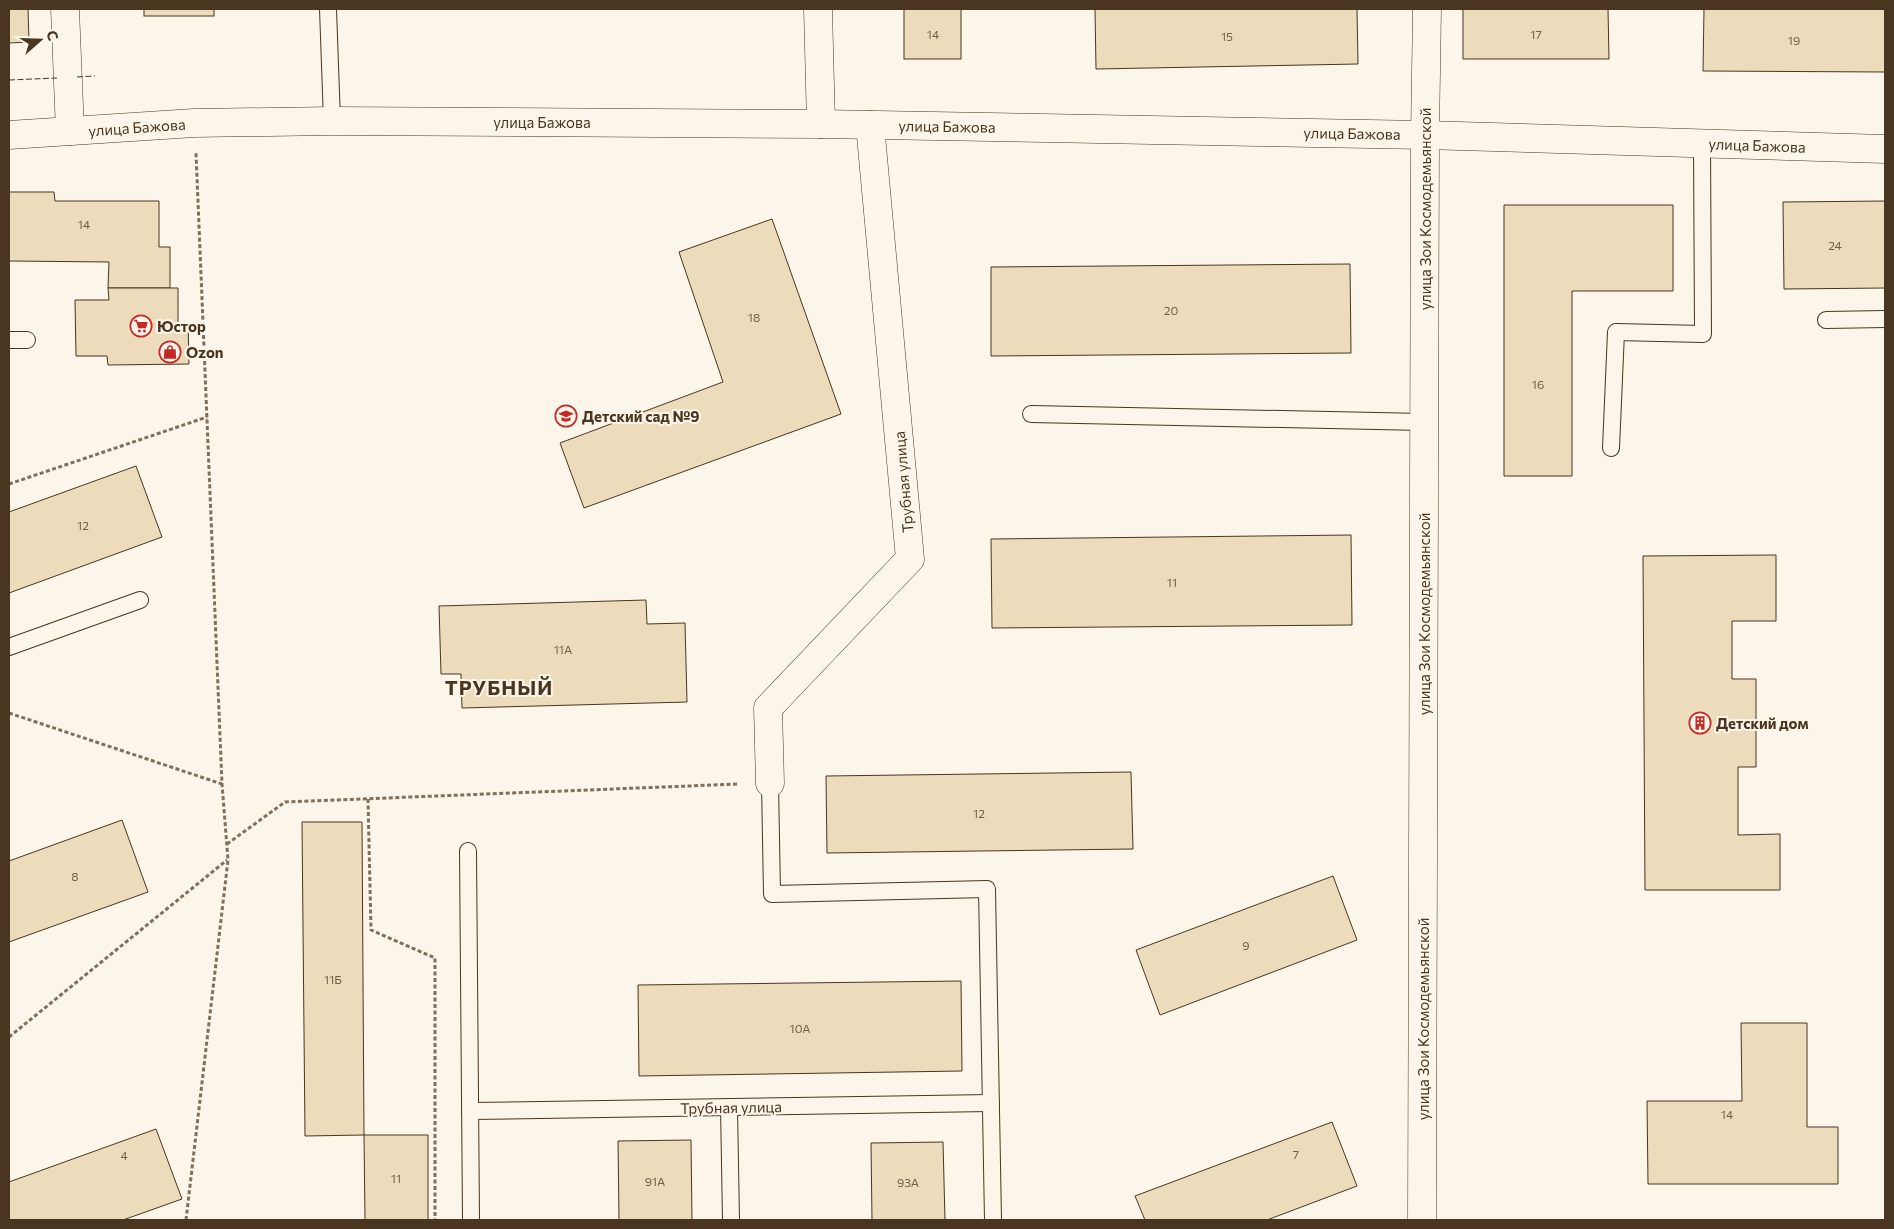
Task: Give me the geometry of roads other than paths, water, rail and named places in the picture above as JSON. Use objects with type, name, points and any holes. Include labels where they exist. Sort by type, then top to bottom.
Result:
[{"type":"street","points":[[65,9],[70,131]]},
{"type":"street","points":[[818,9],[821,124]]},
{"type":"street","name":"улица Зои Космодемьянской","points":[[1422,1220],[1427,9]]},
{"type":"street","name":"улица Бажова","points":[[9,135],[194,123],[332,121],[870,124],[1425,134],[1885,148]]},
{"type":"street","name":"Трубная улица","points":[[770,783],[768,708],[910,560],[870,124]]},
{"type":"lane","points":[[328,9],[332,121]]},
{"type":"lane","points":[[1611,448],[1616,332],[1703,334],[1702,143]]},
{"type":"lane","points":[[1826,320],[1885,319]]},
{"type":"lane","points":[[9,340],[27,340]]},
{"type":"lane","points":[[1031,414],[1424,422]]},
{"type":"lane","points":[[9,647],[140,600]]},
{"type":"lane","points":[[770,783],[772,894],[987,889],[993,1220]]},
{"type":"lane","points":[[468,851],[471,1220]]},
{"type":"lane","name":"Трубная улица","points":[[470,1111],[991,1103]]},
{"type":"lane","points":[[729,1107],[731,1220]]},
{"type":"place","name":"Юстор","points":[[141,326]]},
{"type":"place","name":"Ozon","points":[[170,352]]},
{"type":"place","name":"Детский сад №9","points":[[566,416]]},
{"type":"place","name":"Детский дом","points":[[1700,723]]},
{"type":"district","name":"ТРУБНЫЙ","points":[[499,687]]}]
